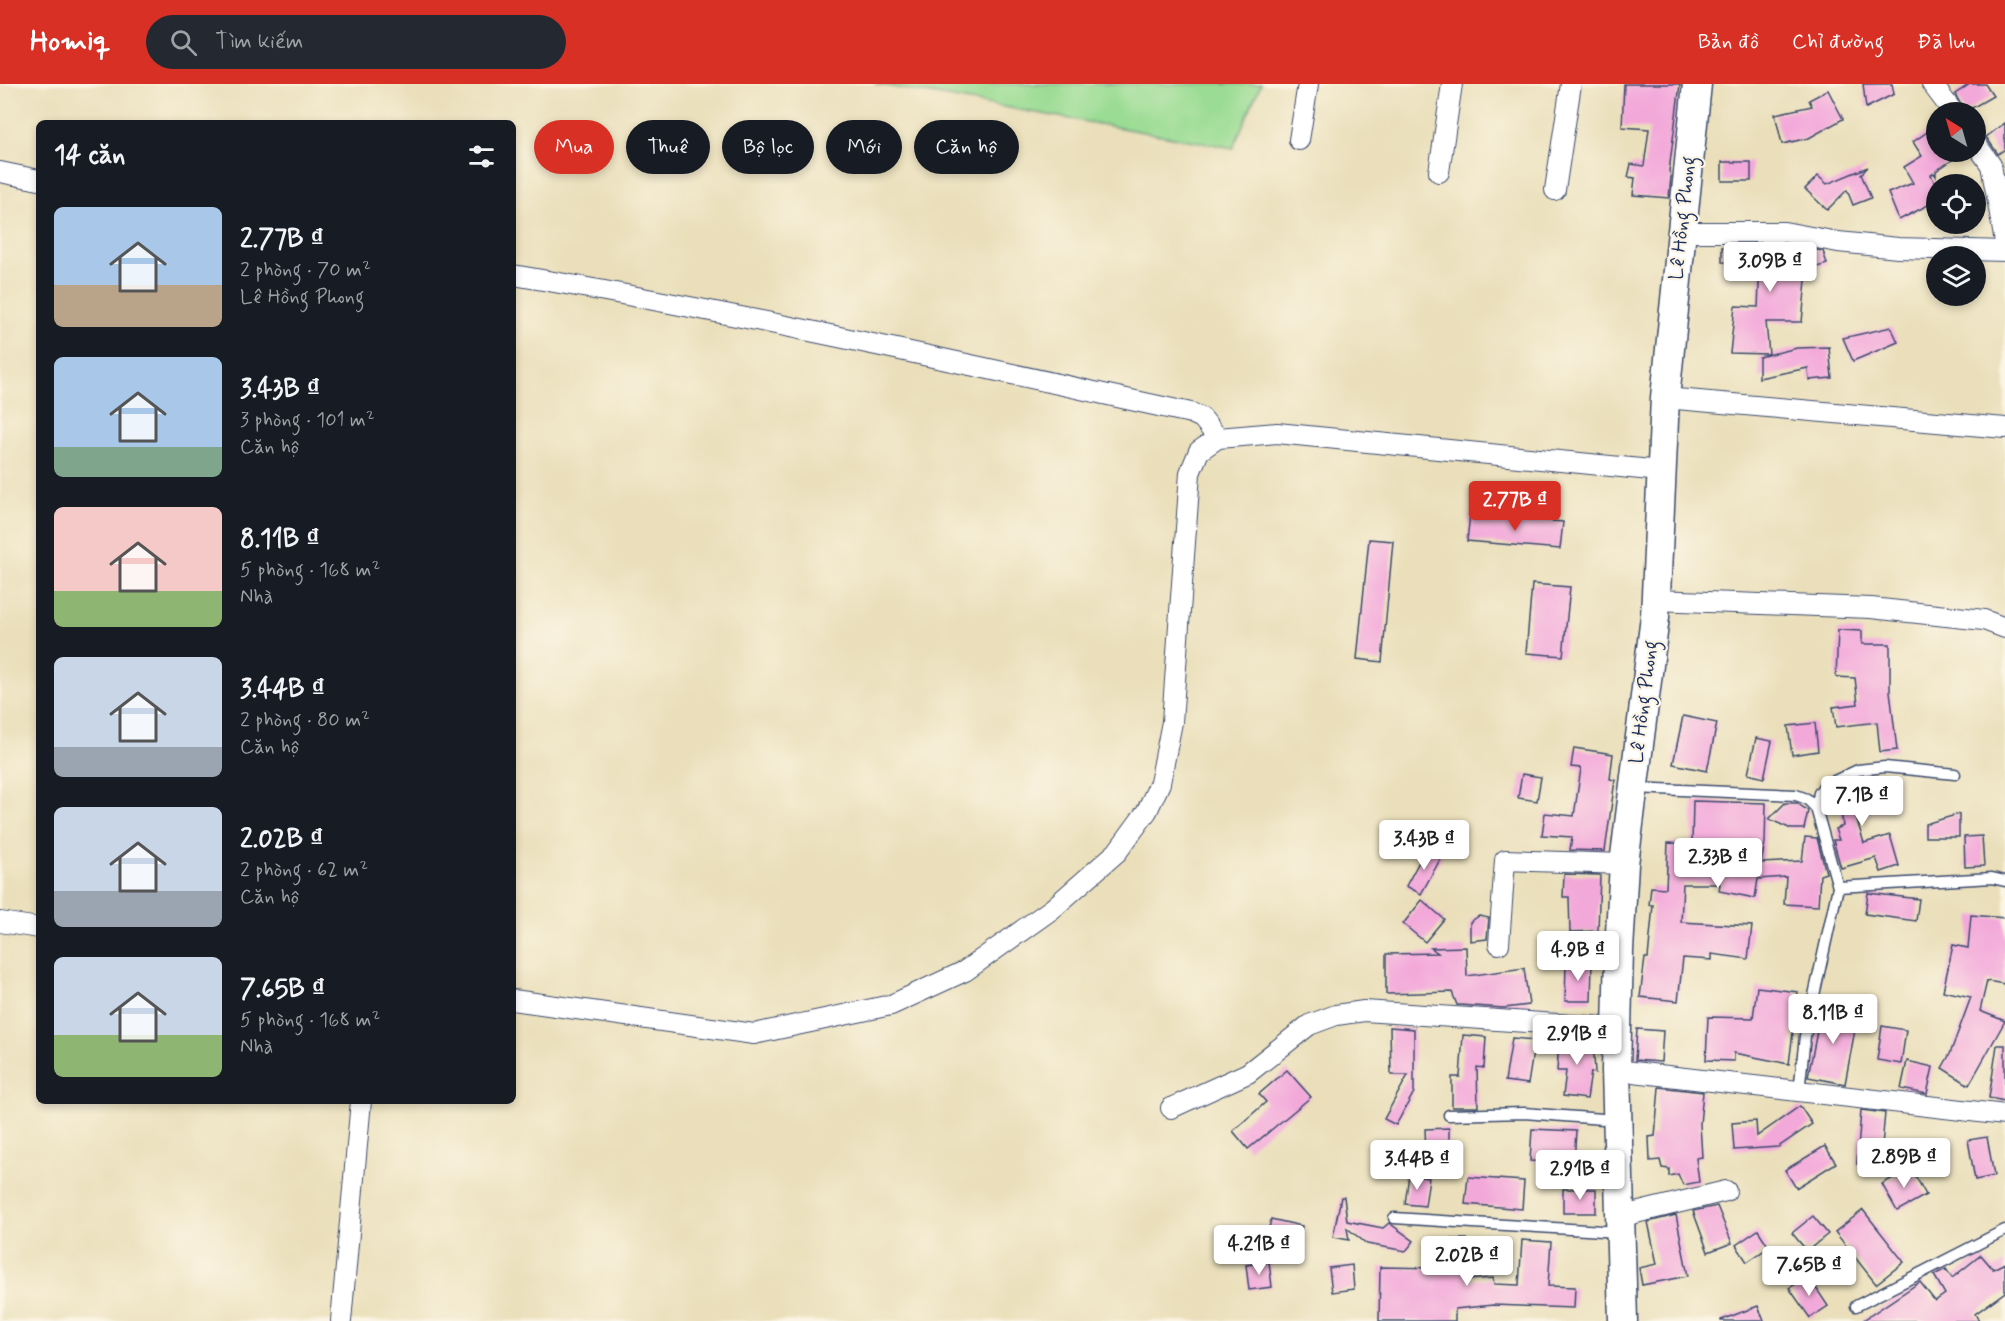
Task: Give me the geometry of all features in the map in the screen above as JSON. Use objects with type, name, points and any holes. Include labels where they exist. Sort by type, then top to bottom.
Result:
[{"type":"street","points":[[1299,140],[1308,84]]},
{"type":"street","points":[[1439,172],[1452,84]]},
{"type":"street","points":[[1555,190],[1571,84]]},
{"type":"street","name":"Lê Hồng Phong","points":[[1623,1321],[1616,1070],[1624,864],[1655,600],[1665,398],[1697,84]]},
{"type":"street","points":[[1932,84],[1946,102]]},
{"type":"street","points":[[1986,158],[1991,165],[2005,242]]},
{"type":"street","points":[[0,172],[36,179]]},
{"type":"street","points":[[1681,232],[1784,232],[1838,242],[1898,248],[2005,251]]},
{"type":"street","points":[[516,276],[655,299],[806,329],[1191,413],[1202,418],[1218,438]]},
{"type":"street","points":[[1665,398],[2005,428]]},
{"type":"street","points":[[516,1000],[754,1034],[891,1005],[965,971],[1052,909],[1117,852],[1147,811],[1160,783],[1172,722],[1190,473],[1199,451],[1218,438],[1277,433],[1661,471]]},
{"type":"street","points":[[1655,600],[1871,608],[1984,620],[2005,628]]},
{"type":"street","points":[[1499,944],[1505,860],[1624,864]]},
{"type":"street","points":[[0,922],[36,928]]},
{"type":"street","points":[[1172,1108],[1248,1073],[1309,1025],[1336,1015],[1364,1011],[1617,1028]]},
{"type":"street","points":[[1616,1070],[2005,1115]]},
{"type":"street","points":[[340,1321],[362,1104]]},
{"type":"street","points":[[1619,1225],[1726,1191]]},
{"type":"lane","points":[[1799,1092],[1805,1036],[1838,887],[1816,808],[1820,790],[1858,770],[1885,767],[1955,774]]},
{"type":"lane","points":[[1633,788],[1796,795],[1807,799],[1816,808]]},
{"type":"lane","points":[[1838,887],[1992,878],[2005,881]]},
{"type":"lane","points":[[1449,1114],[1524,1113],[1618,1120]]},
{"type":"lane","points":[[1394,1218],[1619,1225]]},
{"type":"lane","points":[[1856,1306],[2005,1230]]},
{"type":"green space","points":[[875,84],[1261,84],[1233,148]]},
{"type":"building","points":[[1624,84],[1680,84],[1669,171],[1671,176],[1669,198],[1633,195],[1635,178],[1628,177],[1631,164],[1644,166],[1649,129],[1622,127]]},
{"type":"building","points":[[1863,84],[1892,84],[1894,94],[1866,108]]},
{"type":"building","points":[[1970,84],[1985,84],[1993,96],[1982,102],[1959,102],[1955,94]]},
{"type":"building","points":[[1828,90],[1843,119],[1809,138],[1782,144],[1775,114],[1812,106],[1809,100]]},
{"type":"building","points":[[2005,123],[2005,149],[1998,154],[1986,137]]},
{"type":"building","points":[[1926,133],[1926,162],[1949,162],[1936,171],[1936,174],[1926,174],[1926,206],[1899,220],[1888,193],[1913,183],[1904,167],[1922,156],[1913,142]]},
{"type":"building","points":[[1722,162],[1751,162],[1751,181],[1722,181]]},
{"type":"building","points":[[1868,167],[1861,174],[1871,198],[1853,205],[1847,190],[1827,210],[1805,189],[1818,176],[1827,184]]},
{"type":"building","points":[[1757,244],[1781,244],[1781,259],[1811,249],[1823,251],[1827,264],[1807,270],[1802,322],[1766,322],[1769,354],[1730,353],[1735,306],[1758,307],[1760,263],[1722,262],[1722,247],[1757,246]]},
{"type":"building","points":[[1891,327],[1898,342],[1853,361],[1843,338]]},
{"type":"building","points":[[1829,347],[1832,378],[1809,380],[1808,368],[1759,378],[1759,357],[1797,348]]},
{"type":"building","points":[[1470,514],[1563,522],[1560,549],[1467,541]]},
{"type":"building","points":[[1369,539],[1393,541],[1382,662],[1357,659]]},
{"type":"building","points":[[1532,584],[1570,587],[1563,656],[1526,653]]},
{"type":"building","points":[[1838,630],[1862,631],[1862,644],[1890,644],[1890,691],[1897,750],[1880,752],[1877,722],[1836,727],[1833,707],[1858,704],[1855,678],[1836,677]]},
{"type":"building","points":[[1683,716],[1717,723],[1707,771],[1673,764]]},
{"type":"building","points":[[1815,723],[1818,751],[1792,755],[1788,726]]},
{"type":"building","points":[[1756,738],[1772,741],[1764,778],[1748,774]]},
{"type":"building","points":[[1574,748],[1613,754],[1610,779],[1615,780],[1605,851],[1570,850],[1572,837],[1542,835],[1545,813],[1574,816],[1581,768],[1571,767]]},
{"type":"building","points":[[1522,774],[1541,777],[1537,801],[1518,798]]},
{"type":"building","points":[[1880,779],[1883,811],[1855,814],[1864,843],[1890,835],[1899,866],[1881,872],[1876,858],[1841,868],[1833,840],[1839,840],[1835,829],[1843,826],[1840,804],[1847,804],[1848,797],[1829,792],[1848,783]]},
{"type":"building","points":[[1693,801],[1766,803],[1765,843],[1761,863],[1802,861],[1805,837],[1817,838],[1826,873],[1820,875],[1818,906],[1784,904],[1786,877],[1758,879],[1755,898],[1719,891],[1720,884],[1683,884],[1681,922],[1752,926],[1748,959],[1712,954],[1712,960],[1683,958],[1678,1001],[1640,997],[1645,958],[1648,958],[1653,905],[1649,905],[1651,887],[1666,888],[1668,843],[1692,844]]},
{"type":"building","points":[[1785,803],[1797,803],[1808,811],[1804,829],[1791,829],[1769,819]]},
{"type":"building","points":[[1959,814],[1959,837],[1925,837],[1925,824]]},
{"type":"building","points":[[1982,836],[1984,866],[1965,867],[1964,837]]},
{"type":"building","points":[[1427,847],[1442,856],[1421,894],[1406,886]]},
{"type":"building","points":[[1564,874],[1600,875],[1598,931],[1570,932],[1569,897],[1563,897]]},
{"type":"building","points":[[1868,893],[1919,899],[1916,921],[1865,914]]},
{"type":"building","points":[[1422,900],[1444,919],[1425,942],[1403,924]]},
{"type":"building","points":[[1971,915],[2005,918],[2005,984],[1987,981],[1980,1011],[2005,1021],[1969,1085],[1942,1068],[1950,1054],[1971,997],[1943,991],[1953,945],[1968,948]]},
{"type":"building","points":[[1479,916],[1489,918],[1487,939],[1470,941],[1470,922]]},
{"type":"building","points":[[1466,947],[1467,976],[1524,968],[1529,1005],[1504,1008],[1457,1005],[1452,992],[1386,994],[1386,954],[1438,953],[1431,948]]},
{"type":"building","points":[[1566,963],[1592,963],[1591,1001],[1565,1001]]},
{"type":"building","points":[[1757,987],[1798,992],[1789,1064],[1734,1053],[1734,1061],[1706,1060],[1708,1017],[1753,1018]]},
{"type":"building","points":[[1822,1006],[1858,1013],[1845,1084],[1808,1077]]},
{"type":"building","points":[[1882,1026],[1906,1030],[1901,1064],[1877,1060]]},
{"type":"building","points":[[1390,1027],[1414,1029],[1414,1092],[1396,1125],[1384,1119],[1408,1075],[1391,1075]]},
{"type":"building","points":[[1637,1029],[1663,1031],[1661,1062],[1635,1060]]},
{"type":"building","points":[[1463,1035],[1486,1037],[1484,1068],[1477,1067],[1478,1107],[1452,1107],[1452,1077],[1460,1077]]},
{"type":"building","points":[[1569,1037],[1593,1038],[1595,1073],[1591,1072],[1587,1099],[1563,1096],[1566,1071],[1557,1071],[1559,1041],[1568,1042]]},
{"type":"building","points":[[1512,1038],[1535,1040],[1528,1084],[1505,1081]]},
{"type":"building","points":[[1997,1045],[2005,1045],[2005,1101],[1989,1098]]},
{"type":"building","points":[[1907,1061],[1933,1067],[1927,1094],[1901,1089]]},
{"type":"building","points":[[1287,1070],[1311,1097],[1248,1149],[1233,1131],[1266,1102],[1259,1094]]},
{"type":"building","points":[[1659,1087],[1703,1092],[1700,1124],[1702,1157],[1696,1158],[1699,1182],[1683,1185],[1678,1174],[1669,1176],[1669,1169],[1662,1168],[1660,1160],[1650,1161],[1649,1137],[1655,1136]]},
{"type":"building","points":[[1800,1106],[1812,1124],[1778,1147],[1734,1150],[1732,1123],[1756,1121],[1757,1136]]},
{"type":"building","points":[[1861,1110],[1885,1113],[1880,1166],[1857,1164]]},
{"type":"building","points":[[1449,1128],[1449,1151],[1426,1152],[1425,1129]]},
{"type":"building","points":[[1532,1129],[1576,1131],[1574,1163],[1530,1161]]},
{"type":"building","points":[[1987,1137],[1994,1176],[1975,1180],[1968,1140]]},
{"type":"building","points":[[1825,1146],[1836,1163],[1796,1188],[1785,1170]]},
{"type":"building","points":[[1911,1168],[1926,1195],[1897,1211],[1882,1184]]},
{"type":"building","points":[[1409,1175],[1429,1178],[1425,1206],[1405,1204]]},
{"type":"building","points":[[1468,1177],[1524,1181],[1522,1209],[1465,1204]]},
{"type":"building","points":[[1563,1189],[1596,1189],[1596,1213],[1563,1213]]},
{"type":"building","points":[[1341,1197],[1344,1197],[1347,1221],[1383,1228],[1389,1223],[1414,1241],[1406,1251],[1367,1244],[1347,1228],[1349,1240],[1333,1237]]},
{"type":"building","points":[[1717,1206],[1732,1243],[1708,1252],[1693,1211]]},
{"type":"building","points":[[1863,1210],[1904,1262],[1876,1284],[1835,1232]]},
{"type":"building","points":[[1676,1215],[1688,1276],[1642,1285],[1639,1268],[1657,1264],[1648,1222]]},
{"type":"building","points":[[1813,1216],[1828,1234],[1807,1251],[1792,1233]]},
{"type":"building","points":[[1271,1219],[1302,1226],[1296,1253],[1265,1246]]},
{"type":"building","points":[[1758,1230],[1769,1247],[1747,1262],[1736,1245]]},
{"type":"building","points":[[1444,1239],[1467,1239],[1468,1280],[1493,1278],[1494,1284],[1519,1285],[1522,1240],[1551,1242],[1548,1286],[1575,1287],[1574,1308],[1493,1305],[1455,1309],[1455,1321],[1379,1321],[1380,1267],[1444,1268]]},
{"type":"building","points":[[1981,1255],[1993,1269],[2005,1263],[2005,1292],[1975,1314],[1979,1321],[1862,1321],[1920,1282],[1935,1301],[1945,1294],[1934,1275],[1946,1269],[1952,1278]]},
{"type":"building","points":[[1269,1262],[1272,1287],[1249,1290],[1246,1265]]},
{"type":"building","points":[[1352,1265],[1354,1289],[1332,1292],[1329,1268]]},
{"type":"building","points":[[1808,1276],[1828,1306],[1810,1318],[1789,1288]]},
{"type":"building","points":[[1758,1306],[1764,1321],[1721,1321],[1721,1320]]}]
